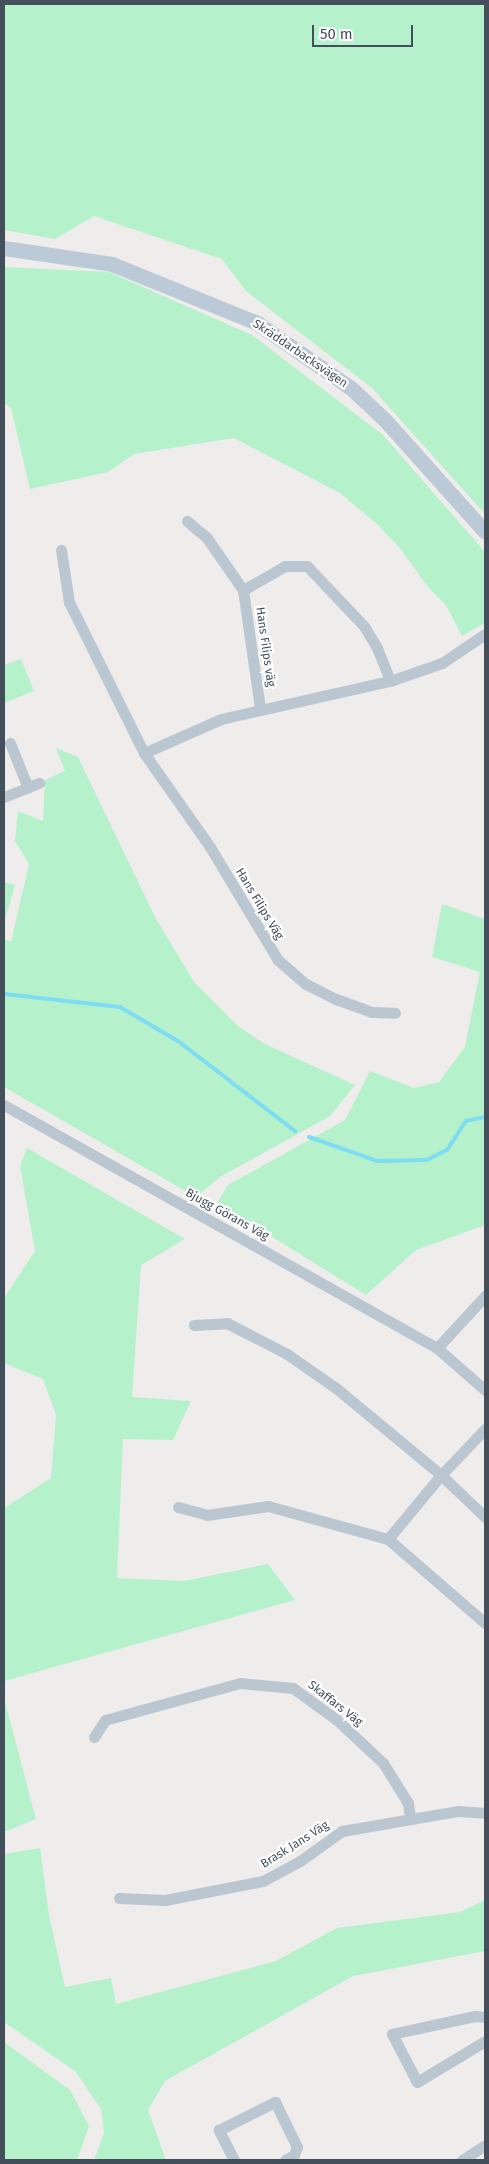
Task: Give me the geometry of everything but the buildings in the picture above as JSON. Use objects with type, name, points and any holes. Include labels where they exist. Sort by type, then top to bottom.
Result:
[{"type":"street","name":"Skräddarbacksvägen","points":[[4,248],[112,264],[256,323],[351,388],[385,420],[485,532]]},
{"type":"street","points":[[187,521],[207,538],[243,590],[285,566],[307,566],[364,626],[377,648],[390,681]]},
{"type":"street","name":"Hans Filips Väg","points":[[61,550],[69,602],[144,753],[210,847],[278,960],[306,984],[336,1000],[370,1012],[395,1013]]},
{"type":"street","name":"Hans Filips väg","points":[[243,590],[260,708]]},
{"type":"street","points":[[144,753],[221,719],[260,708],[390,681],[442,663],[485,634]]},
{"type":"street","points":[[4,797],[33,786],[10,743]]},
{"type":"street","name":"Bjugg Görans Väg","points":[[4,1105],[437,1348],[485,1390]]},
{"type":"street","points":[[437,1348],[485,1296]]},
{"type":"street","points":[[194,1325],[227,1323],[287,1354],[336,1388],[441,1475],[485,1517]]},
{"type":"street","points":[[388,1539],[441,1475],[485,1429]]},
{"type":"street","points":[[178,1507],[207,1515],[268,1506],[388,1539],[485,1623]]},
{"type":"street","name":"Skaffars Väg","points":[[94,1737],[105,1720],[240,1683],[293,1688],[337,1720],[383,1763],[408,1803],[410,1818]]},
{"type":"street","name":"Brask Jans Väg","points":[[119,1898],[165,1900],[264,1882],[300,1862],[342,1832],[410,1818],[458,1811],[485,1813]]},
{"type":"street","points":[[485,2017],[475,2016],[392,2034],[417,2082],[485,2041]]},
{"type":"street","points":[[234,2160],[219,2130],[275,2102],[297,2147],[294,2155],[285,2160]]},
{"type":"street","points":[[462,2160],[485,2145]]},
{"type":"green space","points":[[4,4],[485,4],[485,514],[372,388],[246,291],[222,259],[94,216],[55,239],[4,230]]},
{"type":"green space","points":[[4,267],[109,272],[252,335],[383,435],[485,552],[485,623],[462,636],[446,605],[428,587],[399,547],[377,524],[340,493],[234,438],[134,454],[108,472],[30,489],[11,408],[4,403]]},
{"type":"green space","points":[[21,659],[34,691],[4,703],[4,665]]},
{"type":"green space","points":[[56,748],[78,757],[155,917],[194,982],[238,1026],[265,1044],[355,1085],[330,1116],[220,1177],[196,1197],[4,1087],[4,939],[11,942],[29,864],[15,841],[18,811],[43,821],[45,780],[65,771]]},
{"type":"green space","points":[[4,882],[15,885],[5,920],[4,920]]},
{"type":"green space","points":[[442,904],[485,919],[485,1225],[416,1250],[366,1295],[217,1203],[228,1185],[345,1120],[370,1071],[414,1088],[439,1082],[465,1047],[480,972],[432,957]]},
{"type":"green space","points":[[27,1148],[185,1239],[141,1265],[132,1397],[191,1401],[173,1440],[123,1439],[117,1578],[184,1581],[268,1564],[295,1600],[4,1681],[4,1508],[51,1478],[56,1415],[43,1379],[4,1363],[4,1298],[35,1251],[20,1166]]},
{"type":"green space","points":[[4,1698],[36,1819],[4,1832]]},
{"type":"green space","points":[[40,1848],[49,1915],[65,1987],[111,1978],[116,2004],[276,1961],[337,1928],[460,1912],[485,1900],[485,1951],[353,1976],[165,2081],[148,2110],[166,2160],[94,2160],[104,2133],[101,2109],[75,2071],[4,2022],[4,1854]]},
{"type":"green space","points":[[4,2042],[70,2090],[89,2126],[77,2160],[4,2160]]},
{"type":"waterway","points":[[4,994],[120,1007],[178,1041],[295,1131]]},
{"type":"waterway","points":[[309,1137],[377,1161],[427,1160],[447,1150],[466,1121],[485,1117]]}]
